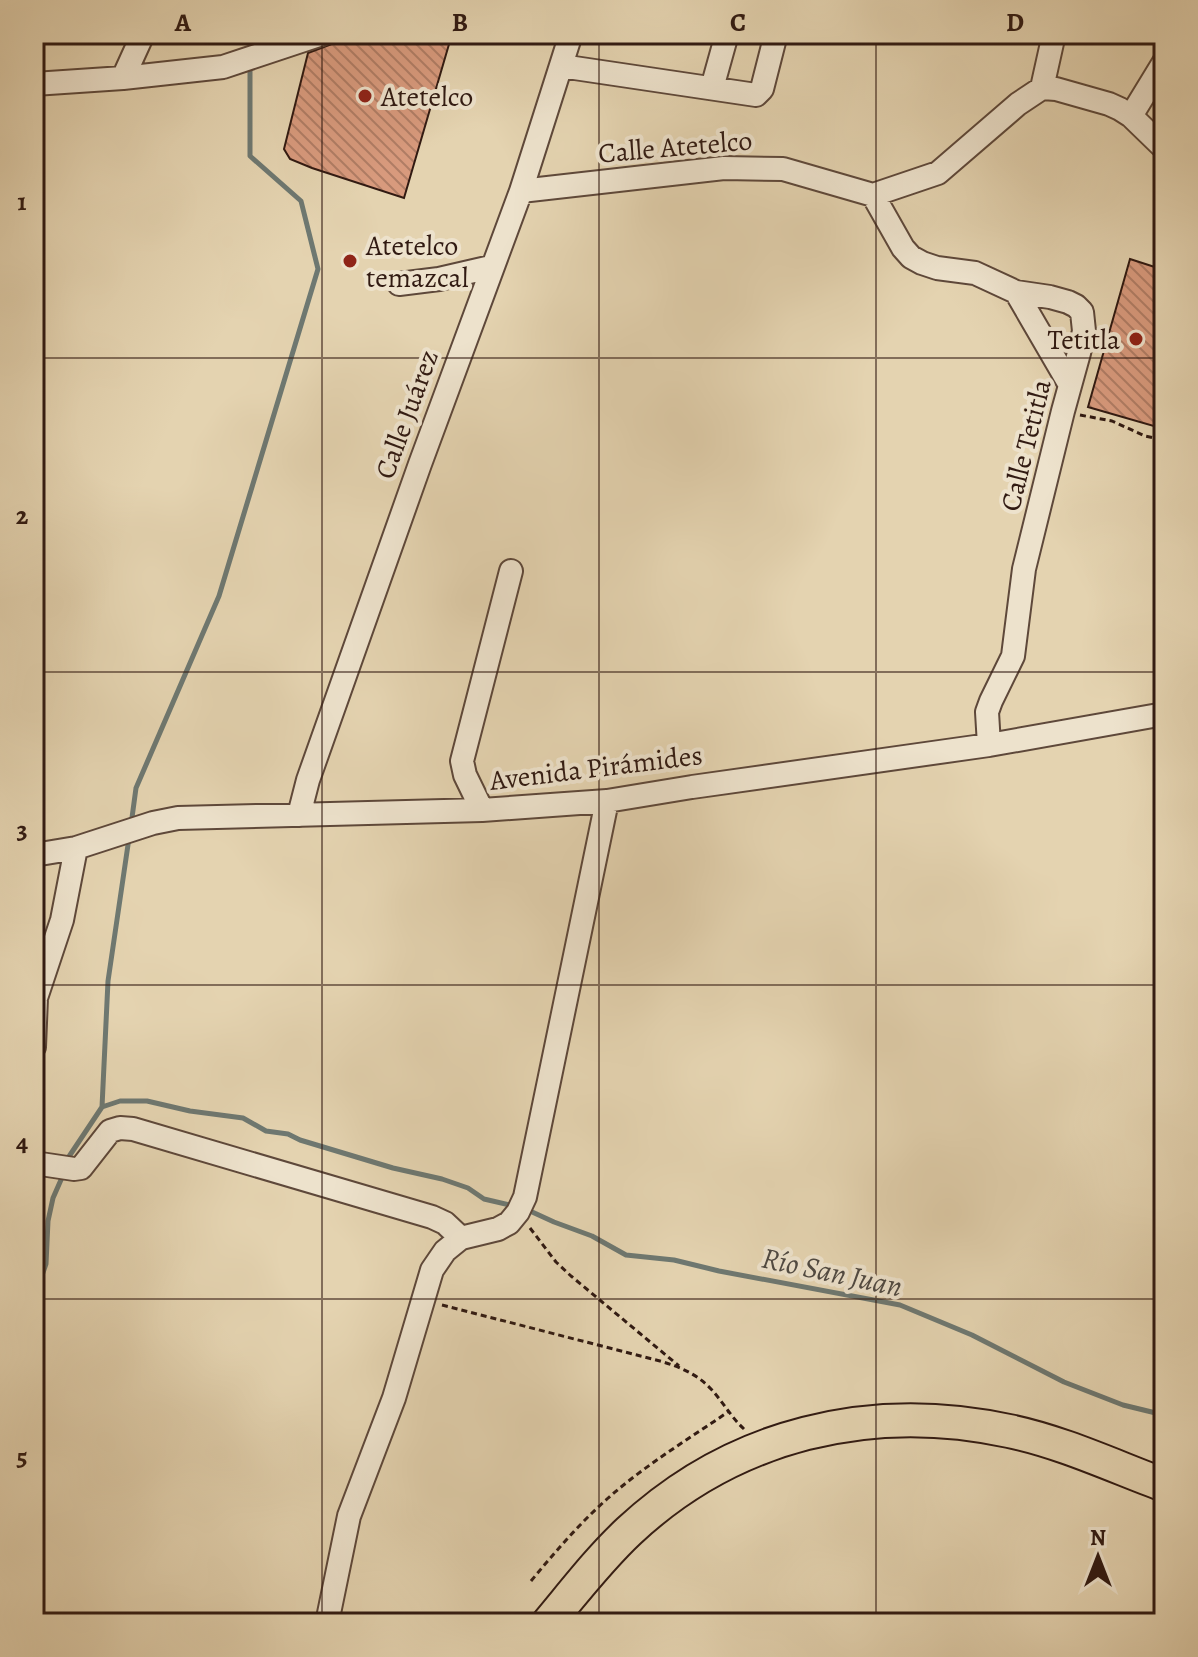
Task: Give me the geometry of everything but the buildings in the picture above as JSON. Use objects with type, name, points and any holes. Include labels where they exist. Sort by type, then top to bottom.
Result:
[{"type":"highway","points":[[548,1623],[613,1547],[657,1508],[713,1471],[776,1442],[825,1428],[871,1421],[915,1420],[1010,1431],[1054,1443],[1164,1485]]},
{"type":"street","points":[[123,78],[143,34]]},
{"type":"street","points":[[34,84],[223,67],[322,34]]},
{"type":"street","points":[[712,88],[727,34]]},
{"type":"street","points":[[561,66],[751,95],[759,93],[776,34]]},
{"type":"street","points":[[1042,88],[1054,34]]},
{"type":"street","name":"Calle Juárez","points":[[299,815],[313,765],[521,191],[561,66],[567,35]]},
{"type":"street","points":[[1131,116],[1164,62]]},
{"type":"street","points":[[873,195],[938,173],[1018,104],[1042,88],[1109,104],[1131,116],[1164,148]]},
{"type":"street","name":"Calle Atetelco","points":[[521,191],[724,168],[783,169],[873,195]]},
{"type":"street","name":"Calle Tetitla","points":[[873,195],[911,257],[937,268],[975,273],[1016,292],[1068,302],[1082,312],[1084,331],[1024,569],[1013,656],[987,712],[989,745]]},
{"type":"street","points":[[399,284],[491,267]]},
{"type":"street","points":[[1016,292],[1070,385]]},
{"type":"street","points":[[482,810],[465,775],[462,761],[511,571]]},
{"type":"street","name":"Avenida Pirámides","points":[[34,855],[76,848],[178,818],[482,810],[607,801],[989,745],[1164,714]]},
{"type":"street","points":[[327,1623],[349,1516],[394,1398],[432,1270],[445,1251],[461,1238],[498,1229],[509,1223],[518,1212],[529,1185],[607,801]]},
{"type":"street","points":[[34,1047],[35,998],[62,920],[76,848]]},
{"type":"street","points":[[34,1163],[81,1168],[110,1131],[133,1129],[432,1217],[445,1223],[461,1238]]},
{"type":"path","points":[[1063,411],[1112,421],[1145,436],[1164,440]]},
{"type":"path","points":[[518,1212],[571,1276],[681,1368],[710,1388],[743,1429],[771,1434],[776,1442]]},
{"type":"path","points":[[423,1300],[681,1368]]},
{"type":"path","points":[[531,1581],[609,1497],[728,1412]]},
{"type":"waterway","points":[[259,48],[265,34]]},
{"type":"waterway","points":[[131,825],[136,788],[219,596],[318,269],[301,201],[250,156],[252,64]]},
{"type":"waterway","points":[[102,1107],[108,981],[129,838]]},
{"type":"waterway","name":"Río San Juan","points":[[66,1161],[102,1107],[120,1101],[147,1101],[243,1118],[266,1131],[288,1134],[393,1168],[442,1179],[468,1188],[484,1199],[510,1205]]},
{"type":"waterway","name":"Río San Juan","points":[[34,1298],[46,1264],[48,1221],[53,1198],[64,1173]]},
{"type":"waterway","name":"Río San Juan","points":[[530,1211],[592,1236],[626,1255],[674,1260],[900,1305],[972,1335],[1064,1382],[1123,1405],[1164,1415]]},
{"type":"place","name":"Atetelco","points":[[365,96]]},
{"type":"place","name":"Atetelco temazcal","points":[[350,261]]},
{"type":"place","name":"Tetitla","points":[[1136,339]]}]
